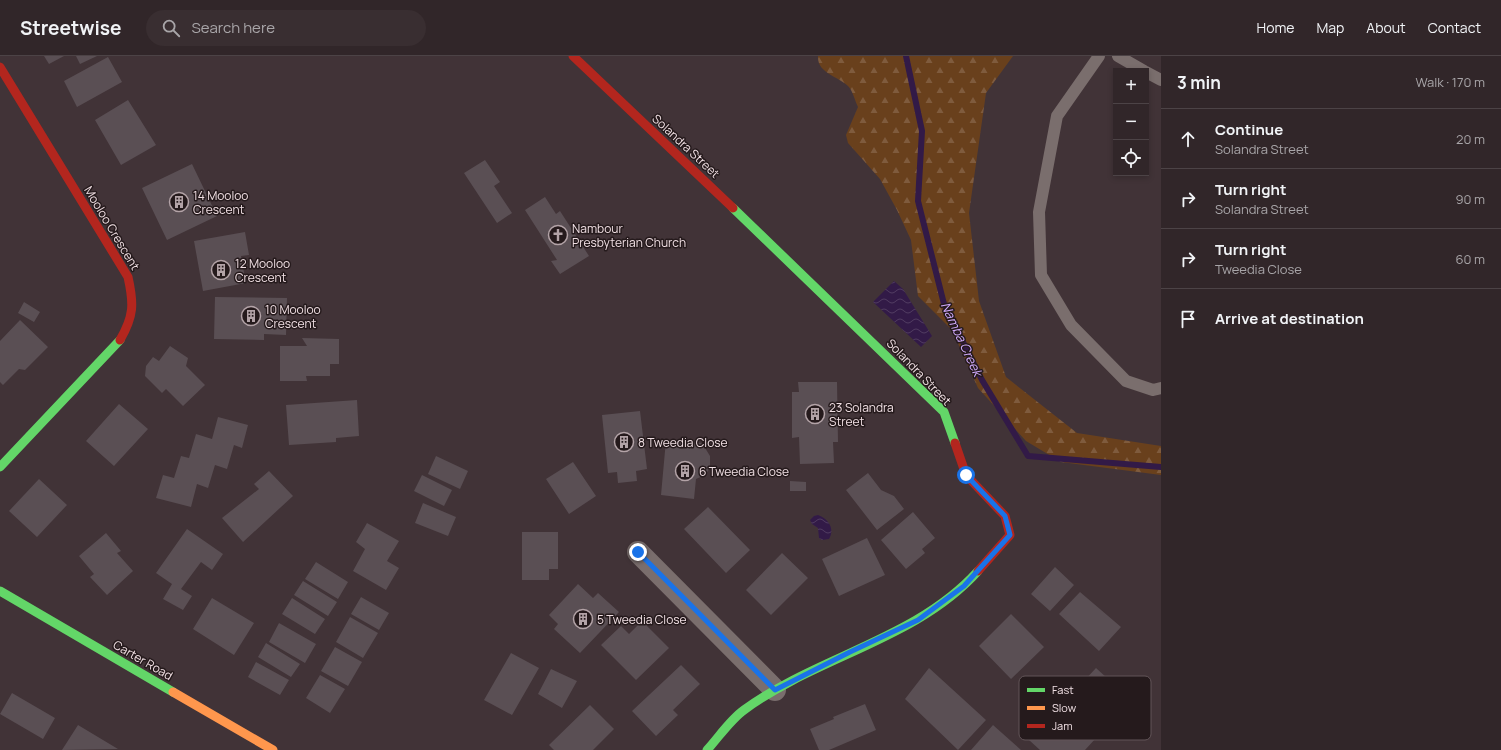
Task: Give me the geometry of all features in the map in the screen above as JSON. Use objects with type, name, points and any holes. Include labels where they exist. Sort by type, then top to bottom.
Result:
[{"type":"street","name":"Solandra Street","points":[[573,56],[802,272],[944,412],[966,475],[1005,516],[1010,535],[964,586],[918,620],[775,690],[743,711],[708,750]]},
{"type":"street","name":"Mooloo Crescent","points":[[0,67],[128,277],[134,302],[131,318],[120,340],[0,466]]},
{"type":"street","points":[[638,552],[775,690]]},
{"type":"street","name":"Carter Road","points":[[0,591],[273,750]]},
{"type":"lane","points":[[1099,56],[1057,116],[1039,212],[1041,275],[1071,325],[1126,381],[1153,390],[1161,388]]},
{"type":"lane","points":[[1118,56],[1140,68]]},
{"type":"lane","points":[[1149,73],[1161,80]]},
{"type":"green space","points":[[818,56],[1013,56],[986,93],[969,213],[979,301],[1006,377],[1077,433],[1161,446],[1161,475],[1061,462],[1026,441],[978,388],[952,330],[918,296],[911,240],[897,210],[880,179],[848,143],[846,135],[858,107],[853,93],[848,86],[824,70],[819,62]]},
{"type":"water","points":[[894,281],[903,289],[932,336],[921,347],[873,302]]},
{"type":"water","points":[[818,515],[825,519],[830,525],[831,535],[829,539],[822,540],[819,538],[818,528],[812,524],[810,520],[814,516]]},
{"type":"building","points":[[44,56],[64,56],[49,64]]},
{"type":"building","points":[[76,56],[97,56],[80,64]]},
{"type":"building","points":[[108,57],[122,82],[77,107],[64,81]]},
{"type":"building","points":[[128,100],[156,145],[121,165],[95,120]]},
{"type":"building","points":[[485,160],[500,182],[494,186],[512,213],[497,223],[464,173]]},
{"type":"building","name":"14 Mooloo Crescent","points":[[192,164],[217,216],[167,240],[142,188]]},
{"type":"building","name":"Nambour Presbyterian Church","points":[[545,197],[556,214],[560,211],[589,256],[560,274],[551,261],[557,260],[525,210]]},
{"type":"building","name":"12 Mooloo Crescent","points":[[245,232],[249,255],[241,256],[246,283],[203,291],[194,241]]},
{"type":"building","name":"10 Mooloo Crescent","points":[[215,297],[287,298],[286,335],[264,334],[264,340],[214,339]]},
{"type":"building","points":[[24,302],[40,312],[34,322],[18,313]]},
{"type":"building","points":[[20,320],[48,347],[25,370],[19,369],[3,385],[0,382],[0,341]]},
{"type":"building","points":[[302,338],[339,339],[339,364],[330,364],[330,376],[306,376],[307,381],[280,381],[280,346],[307,346]]},
{"type":"building","points":[[170,346],[188,358],[186,366],[205,385],[183,406],[166,389],[162,393],[145,376],[146,366],[153,357],[159,361]]},
{"type":"building","name":"23 Solandra Street","points":[[798,382],[837,382],[838,442],[833,442],[834,463],[800,464],[799,437],[792,438],[792,392],[799,392]]},
{"type":"building","points":[[357,400],[359,436],[336,438],[336,442],[289,445],[286,405]]},
{"type":"building","points":[[119,404],[148,429],[114,466],[86,441]]},
{"type":"building","name":"8 Tweedia Close","points":[[640,411],[647,469],[636,471],[637,481],[618,483],[617,472],[608,473],[602,415]]},
{"type":"building","points":[[218,417],[248,425],[242,448],[234,445],[227,469],[215,465],[208,488],[197,484],[191,507],[156,498],[163,475],[174,478],[181,456],[189,458],[196,434],[212,439]]},
{"type":"building","name":"6 Tweedia Close","points":[[666,440],[702,443],[710,456],[710,468],[705,475],[696,479],[694,499],[661,495]]},
{"type":"building","points":[[436,456],[468,471],[460,489],[428,474]]},
{"type":"building","points":[[573,462],[596,496],[569,514],[546,479]]},
{"type":"building","points":[[269,471],[293,496],[243,542],[222,518],[259,489],[254,484]]},
{"type":"building","points":[[868,473],[881,490],[894,496],[904,509],[877,530],[846,490]]},
{"type":"building","points":[[422,475],[452,490],[444,506],[414,491]]},
{"type":"building","points":[[39,479],[67,505],[37,537],[9,511]]},
{"type":"building","points":[[790,481],[806,482],[806,491],[790,491]]},
{"type":"building","points":[[423,503],[456,517],[448,536],[415,523]]},
{"type":"building","points":[[708,507],[750,550],[726,573],[684,529]]},
{"type":"building","points":[[913,512],[935,538],[922,549],[925,553],[906,569],[881,540]]},
{"type":"building","points":[[367,523],[399,541],[387,561],[399,568],[386,590],[353,571],[365,549],[356,542]]},
{"type":"building","points":[[187,529],[223,554],[212,570],[201,562],[181,589],[192,596],[183,610],[163,599],[172,584],[156,573]]},
{"type":"building","points":[[522,532],[558,532],[558,569],[549,569],[549,580],[522,580]]},
{"type":"building","points":[[106,533],[121,551],[117,553],[133,571],[107,595],[90,577],[94,574],[79,556]]},
{"type":"building","points":[[867,538],[885,575],[839,596],[822,559]]},
{"type":"building","points":[[782,553],[808,578],[771,615],[746,590]]},
{"type":"building","points":[[316,562],[348,582],[338,599],[305,579]]},
{"type":"building","points":[[1055,567],[1074,585],[1050,611],[1031,594]]},
{"type":"building","points":[[303,581],[337,602],[328,616],[294,595]]},
{"type":"building","name":"5 Tweedia Close","points":[[578,584],[593,598],[598,593],[619,612],[580,653],[554,629],[558,624],[549,615]]},
{"type":"building","points":[[1080,592],[1121,627],[1099,651],[1059,614]]},
{"type":"building","points":[[361,597],[389,613],[379,630],[351,614]]},
{"type":"building","points":[[212,598],[254,623],[234,655],[193,629]]},
{"type":"building","points":[[292,598],[325,619],[315,634],[282,614]]},
{"type":"building","points":[[1011,614],[1044,647],[1011,679],[979,646]]},
{"type":"building","points":[[350,617],[378,633],[363,658],[336,642]]},
{"type":"building","points":[[642,621],[669,648],[636,680],[601,645],[621,626],[629,634]]},
{"type":"building","points":[[279,623],[316,644],[305,663],[269,642]]},
{"type":"building","points":[[266,643],[300,664],[291,677],[258,657]]},
{"type":"building","points":[[335,647],[362,662],[348,686],[321,671]]},
{"type":"building","points":[[511,653],[539,668],[512,715],[484,700]]},
{"type":"building","points":[[256,662],[289,680],[280,695],[248,677]]},
{"type":"building","points":[[681,665],[700,684],[673,710],[678,715],[656,736],[632,711]]},
{"type":"building","points":[[929,668],[986,720],[958,750],[905,699]]},
{"type":"building","points":[[1096,668],[1105,676],[1089,676]]},
{"type":"building","points":[[551,669],[577,681],[562,708],[538,694]]},
{"type":"building","points":[[320,675],[345,689],[330,713],[306,698]]},
{"type":"building","points":[[12,693],[55,718],[43,739],[0,714]]},
{"type":"building","points":[[865,704],[876,730],[829,750],[819,750],[810,729],[834,719],[833,717]]},
{"type":"building","points":[[590,705],[614,729],[593,750],[554,750],[549,745]]},
{"type":"building","points":[[78,725],[118,749],[62,750]]},
{"type":"building","points":[[993,725],[1021,750],[971,750]]},
{"type":"building","points":[[1029,740],[1094,740],[1085,750],[1040,750]]},
{"type":"waterway","name":"Namba Creek","points":[[906,56],[922,131],[918,201],[944,304],[982,380],[1028,456],[1161,467]]},
{"type":"traffic: fast","points":[[733,208],[944,412],[955,443]]},
{"type":"traffic: fast","points":[[0,467],[120,340]]},
{"type":"traffic: fast","points":[[707,750],[739,714],[772,691],[896,631],[926,614],[953,595],[978,571]]},
{"type":"traffic: fast","points":[[0,591],[173,692]]},
{"type":"traffic: slow","points":[[173,692],[273,750]]},
{"type":"traffic: jam","points":[[573,56],[733,208]]},
{"type":"traffic: jam","points":[[0,67],[128,277],[132,310],[125,332],[120,340]]},
{"type":"traffic: jam","points":[[955,443],[966,475],[1005,516],[1010,535],[978,571]]},
{"type":"place","name":"14 Mooloo Crescent","points":[[179,202]]},
{"type":"place","name":"Nambour Presbyterian Church","points":[[558,235]]},
{"type":"place","name":"12 Mooloo Crescent","points":[[221,270]]},
{"type":"place","name":"10 Mooloo Crescent","points":[[251,316]]},
{"type":"place","name":"23 Solandra Street","points":[[815,414]]},
{"type":"place","name":"8 Tweedia Close","points":[[624,442]]},
{"type":"place","name":"6 Tweedia Close","points":[[685,471]]},
{"type":"place","name":"5 Tweedia Close","points":[[583,619]]},
{"type":"route","points":[[638,552],[775,690],[918,620],[964,586],[994,555],[1010,535],[1005,516],[966,475]]}]
